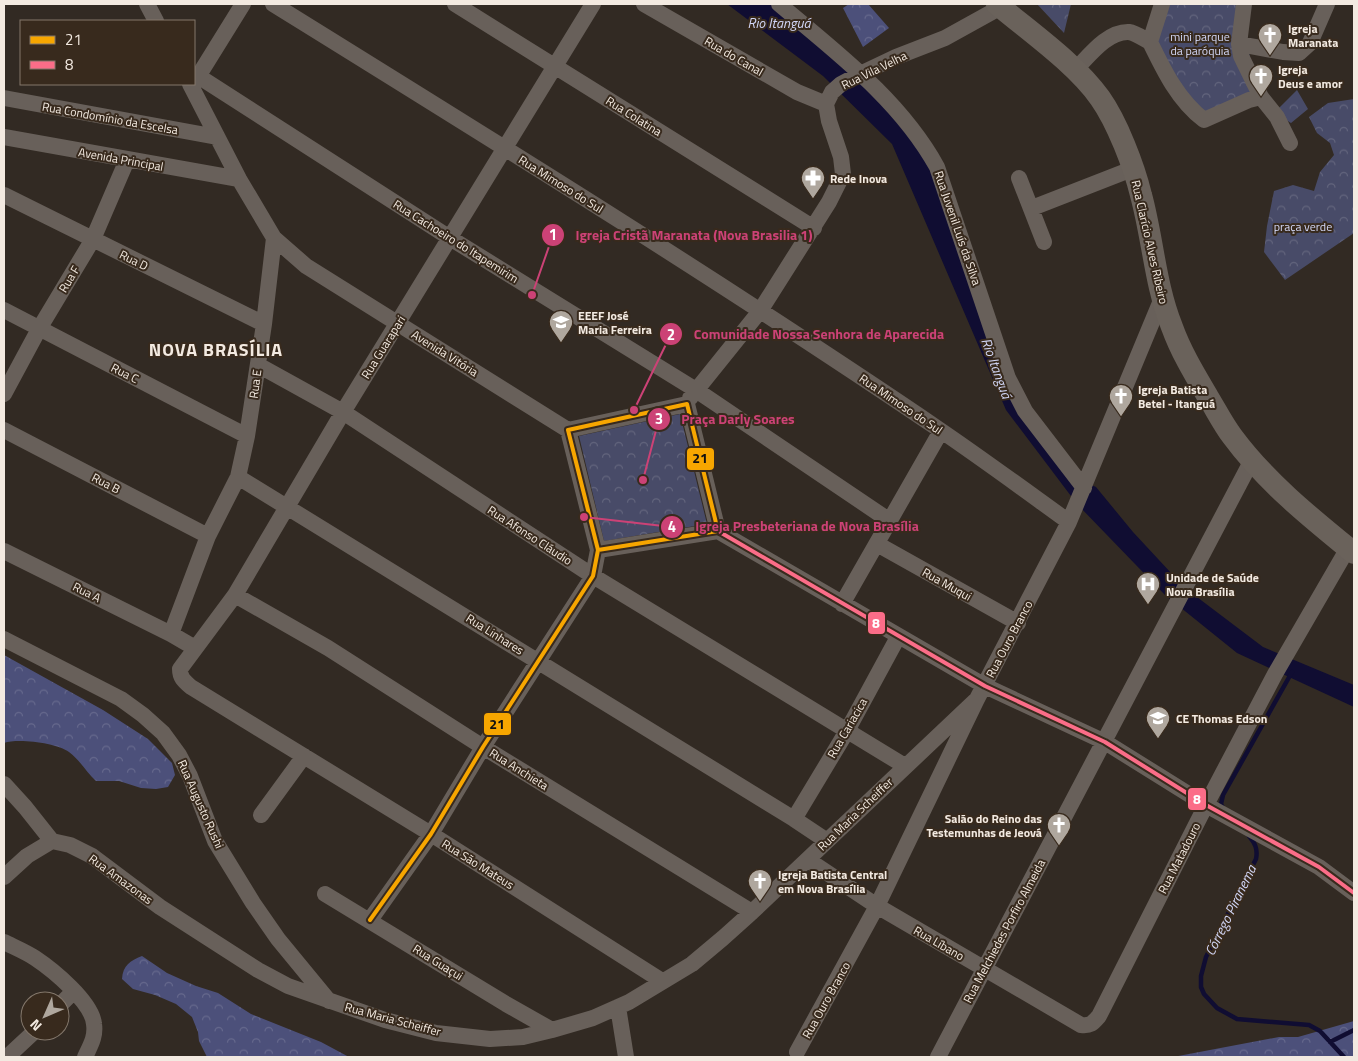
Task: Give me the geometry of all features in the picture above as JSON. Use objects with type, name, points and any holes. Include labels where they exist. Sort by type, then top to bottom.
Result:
[{"type":"street","points":[[145,4],[155,20]]},
{"type":"street","points":[[195,80],[243,4]]},
{"type":"street","name":"Rua Mimoso do Sul","points":[[273,4],[760,311],[941,431],[1069,522]]},
{"type":"street","name":"Rua Colatina","points":[[455,4],[814,228]]},
{"type":"street","name":"Rua Guarapari","points":[[191,687],[180,675],[180,669],[235,595],[343,412],[593,4]]},
{"type":"street","name":"Rua do Canal","points":[[644,4],[797,92],[826,104]]},
{"type":"street","name":"Rua Juvenil Luís da Silva","points":[[779,4],[859,75],[906,120],[924,143],[937,167],[1008,378],[1025,411],[1084,488]]},
{"type":"street","points":[[1150,42],[1162,4]]},
{"type":"street","points":[[1244,4],[1239,44],[1241,56],[1261,97],[1277,117],[1290,143]]},
{"type":"street","points":[[1239,44],[1299,53],[1310,43],[1327,4]]},
{"type":"street","name":"Rua Vila Velha","points":[[826,104],[832,92],[841,84],[896,57],[945,38],[1000,5]]},
{"type":"street","name":"Rua Clarício Alves Ribeiro","points":[[1000,5],[1075,70],[1100,98],[1116,126],[1141,193],[1162,298],[1174,334],[1232,436],[1252,460],[1292,501],[1351,551]]},
{"type":"street","points":[[1075,70],[1103,42],[1116,34],[1130,32],[1150,42],[1166,75],[1191,110],[1204,120],[1248,100],[1261,97]]},
{"type":"street","name":"Rua Cachoeiro do Itapemirim","points":[[195,84],[450,238],[696,390],[890,521]]},
{"type":"street","points":[[194,85],[217,137],[274,238]]},
{"type":"street","name":"Rua Condomínio da Escelsa","points":[[4,98],[217,137]]},
{"type":"street","points":[[370,920],[431,834],[483,746],[593,576],[598,550],[568,430],[687,404],[696,390],[760,311],[830,202],[843,174],[841,157],[829,121],[826,104]]},
{"type":"street","name":"Avenida Principal","points":[[4,138],[239,179]]},
{"type":"street","name":"Rua F","points":[[4,394],[39,329],[93,239],[127,160]]},
{"type":"street","points":[[1032,208],[1132,169]]},
{"type":"street","points":[[1019,178],[1044,242]]},
{"type":"street","name":"Rua D","points":[[4,196],[264,324]]},
{"type":"street","name":"Avenida Vitória","points":[[274,238],[306,266],[568,430]]},
{"type":"street","name":"Rua E","points":[[171,634],[208,536],[238,477],[248,436],[274,238]]},
{"type":"street","name":"Rua Ouro Branco","points":[[797,1052],[877,906],[981,692],[1069,522],[1162,298]]},
{"type":"street","name":"Rua C","points":[[4,310],[248,436]]},
{"type":"street","name":"Rua Afonso Cláudio","points":[[258,365],[343,412],[593,576],[905,766]]},
{"type":"street","points":[[687,404],[718,531]]},
{"type":"street","name":"Rua B","points":[[4,430],[208,536]]},
{"type":"street","points":[[842,604],[941,431]]},
{"type":"street","name":"Rua Melchiedes Porfiro Almeida","points":[[938,1057],[1252,460]]},
{"type":"street","name":"Rua Linhares","points":[[238,477],[794,818],[827,841]]},
{"type":"street","points":[[598,550],[718,531],[898,637],[981,692],[1105,742],[1206,805],[1319,866],[1354,893]]},
{"type":"street","name":"Rua Muqui","points":[[877,544],[1018,623]]},
{"type":"street","name":"Rua A","points":[[4,551],[171,634]]},
{"type":"street","name":"Rua Matadouro","points":[[1099,1016],[1275,674],[1351,551]]},
{"type":"street","name":"Rua Anchieta","points":[[235,595],[328,648],[752,912]]},
{"type":"street","points":[[171,634],[195,648]]},
{"type":"street","name":"Rua Cariacica","points":[[794,818],[846,731],[898,637]]},
{"type":"street","name":"Rua Augusto Rushi","points":[[4,639],[121,699],[163,733],[180,755],[215,841],[243,888],[278,939],[330,1002]]},
{"type":"street","name":"Rua São Mateus","points":[[191,687],[431,834],[662,982]]},
{"type":"street","name":"Rua Maria Scheiffer","points":[[213,942],[288,986],[386,1020],[436,1032],[490,1039],[523,1037],[593,1018],[629,1002],[692,964],[723,938],[808,860],[981,692]]},
{"type":"street","points":[[261,815],[304,756]]},
{"type":"street","points":[[4,784],[52,841],[27,856],[4,877]]},
{"type":"street","name":"Rua Amazonas","points":[[52,841],[70,845],[92,856],[160,907],[213,942]]},
{"type":"street","name":"Rua Líbano","points":[[808,860],[877,906],[1081,1025],[1088,1026],[1093,1024],[1099,1016]]},
{"type":"street","name":"Rua Guaçui","points":[[325,894],[552,1030]]},
{"type":"street","points":[[4,942],[34,958],[58,975],[86,1006],[94,1022],[94,1039],[85,1057]]},
{"type":"street","points":[[70,995],[74,991]]},
{"type":"street","points":[[618,1007],[626,1057]]},
{"type":"street","points":[[7,1057],[24,1041]]},
{"type":"green space","points":[[849,4],[868,4],[889,28],[863,47],[843,8]]},
{"type":"green space","points":[[1037,4],[1071,4],[1064,33]]},
{"type":"green space","name":"mini parque da paróquia","points":[[1165,4],[1241,4],[1256,95],[1205,116],[1193,108],[1154,42]]},
{"type":"green space","points":[[1297,90],[1308,109],[1291,123],[1283,118],[1279,108]]},
{"type":"green space","name":"praça verde","points":[[1354,99],[1354,233],[1285,280],[1264,252],[1274,191],[1293,185],[1314,191],[1320,172],[1334,155],[1330,143],[1317,133],[1309,117],[1328,103]]},
{"type":"green space","points":[[680,414],[707,524],[604,541],[579,436]]},
{"type":"green space","points":[[4,655],[103,710],[148,739],[172,763],[175,775],[168,787],[156,789],[141,788],[119,781],[96,781],[69,752],[56,746],[28,741],[4,743]]},
{"type":"green space","points":[[142,956],[167,973],[196,986],[218,993],[251,1014],[321,1042],[349,1057],[207,1057],[199,1041],[198,1032],[192,1017],[176,1004],[155,995],[133,989],[122,979],[128,964]]},
{"type":"green space","points":[[1354,1021],[1354,1057],[1173,1057],[1279,1037],[1298,1037]]},
{"type":"water","name":"Rio Itanguá","points":[[727,4],[782,4],[873,95],[926,156],[1009,388],[1078,479],[1096,487],[1133,532],[1185,588],[1263,647],[1354,685],[1354,707],[1237,653],[1165,595],[1077,504],[1006,410],[892,144],[823,76]]},
{"type":"waterway","name":"Córrego Piranema","points":[[1223,808],[1221,804],[1223,795],[1292,672]]},
{"type":"waterway","name":"Córrego Piranema","points":[[1249,836],[1256,846],[1256,859],[1206,957],[1201,976],[1201,987],[1204,994],[1217,1008],[1237,1019],[1309,1025],[1320,1031],[1344,1057]]},
{"type":"waterway","points":[[1330,1042],[1354,1030]]},
{"type":"transit line","name":"21","points":[[370,920],[431,834],[483,747],[593,576],[598,550],[568,430],[687,404],[718,531],[598,550]]},
{"type":"transit line","name":"8","points":[[718,531],[985,686],[1105,742],[1206,805],[1319,867],[1354,893]]},
{"type":"place","name":"Igreja Maranata","points":[[1270,56]]},
{"type":"place","name":"Igreja Deus e amor","points":[[1261,97]]},
{"type":"place","name":"Rede Inova","points":[[813,199]]},
{"type":"place","name":"Igreja Cristã Maranata (Nova Brasilia 1)","points":[[532,295]]},
{"type":"place","name":"EEEF José Maria Ferreira","points":[[561,343]]},
{"type":"place","name":"Comunidade Nossa Senhora de Aparecida","points":[[634,410]]},
{"type":"place","name":"Igreja Batista Betel - Itanguá","points":[[1121,417]]},
{"type":"place","name":"Praça Darly Soares","points":[[643,480]]},
{"type":"place","name":"Igreja Presbeteriana de Nova Brasília","points":[[584,517]]},
{"type":"place","name":"Unidade de Saúde Nova Brasília","points":[[1148,605]]},
{"type":"place","name":"CE Thomas Edson","points":[[1158,739]]},
{"type":"place","name":"Salão do Reino das Testemunhas de Jeová","points":[[1059,846]]},
{"type":"place","name":"Igreja Batista Central em Nova Brasília","points":[[760,902]]},
{"type":"district","name":"NOVA BRASÍLIA","points":[[216,349]]}]
